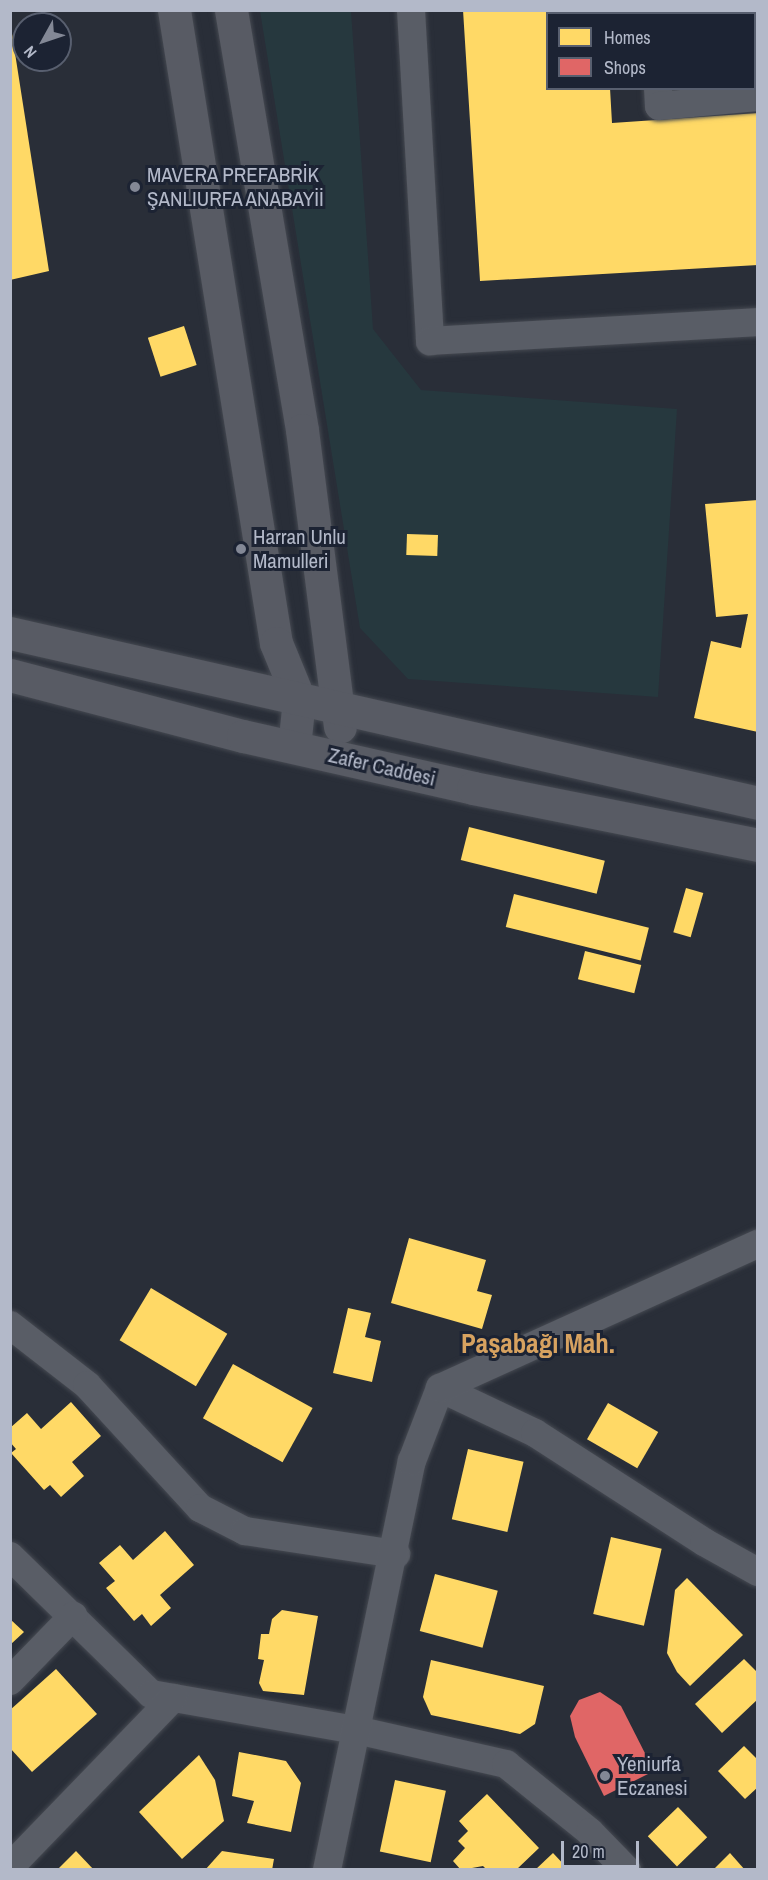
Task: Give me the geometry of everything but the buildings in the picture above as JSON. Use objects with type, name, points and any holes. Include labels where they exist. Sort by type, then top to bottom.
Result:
[{"type":"main road","points":[[174,10],[276,643],[299,699],[294,747]]},
{"type":"main road","points":[[231,10],[302,430],[343,758]]},
{"type":"main road","points":[[10,633],[758,803]]},
{"type":"main road","name":"Zafer Caddesi","points":[[10,675],[294,747],[758,845]]},
{"type":"street","points":[[411,10],[430,341],[758,322]]},
{"type":"street","points":[[658,90],[659,106],[758,97]]},
{"type":"street","points":[[327,1869],[396,1554],[412,1461],[440,1388],[758,1244]]},
{"type":"street","points":[[10,1325],[87,1385],[200,1509],[245,1531],[396,1554]]},
{"type":"street","points":[[440,1388],[535,1433],[704,1542],[758,1572]]},
{"type":"street","points":[[10,1556],[152,1694],[356,1730],[506,1764],[590,1832],[627,1869]]},
{"type":"street","points":[[10,1681],[73,1616]]},
{"type":"street","points":[[10,1867],[173,1698]]},
{"type":"shaded area","points":[[260,11],[351,11],[373,329],[421,390],[677,409],[658,697],[408,679],[360,628]]},
{"type":"place","name":"MAVERA PREFABRİK ŞANLIURFA ANABAYİİ","points":[[135,187]]},
{"type":"place","name":"Harran Unlu Mamulleri","points":[[241,549]]},
{"type":"place","name":"Yeniurfa Eczanesi","points":[[605,1776]]},
{"type":"district","name":"Paşabağı Mah.","points":[[538,1344]]}]
